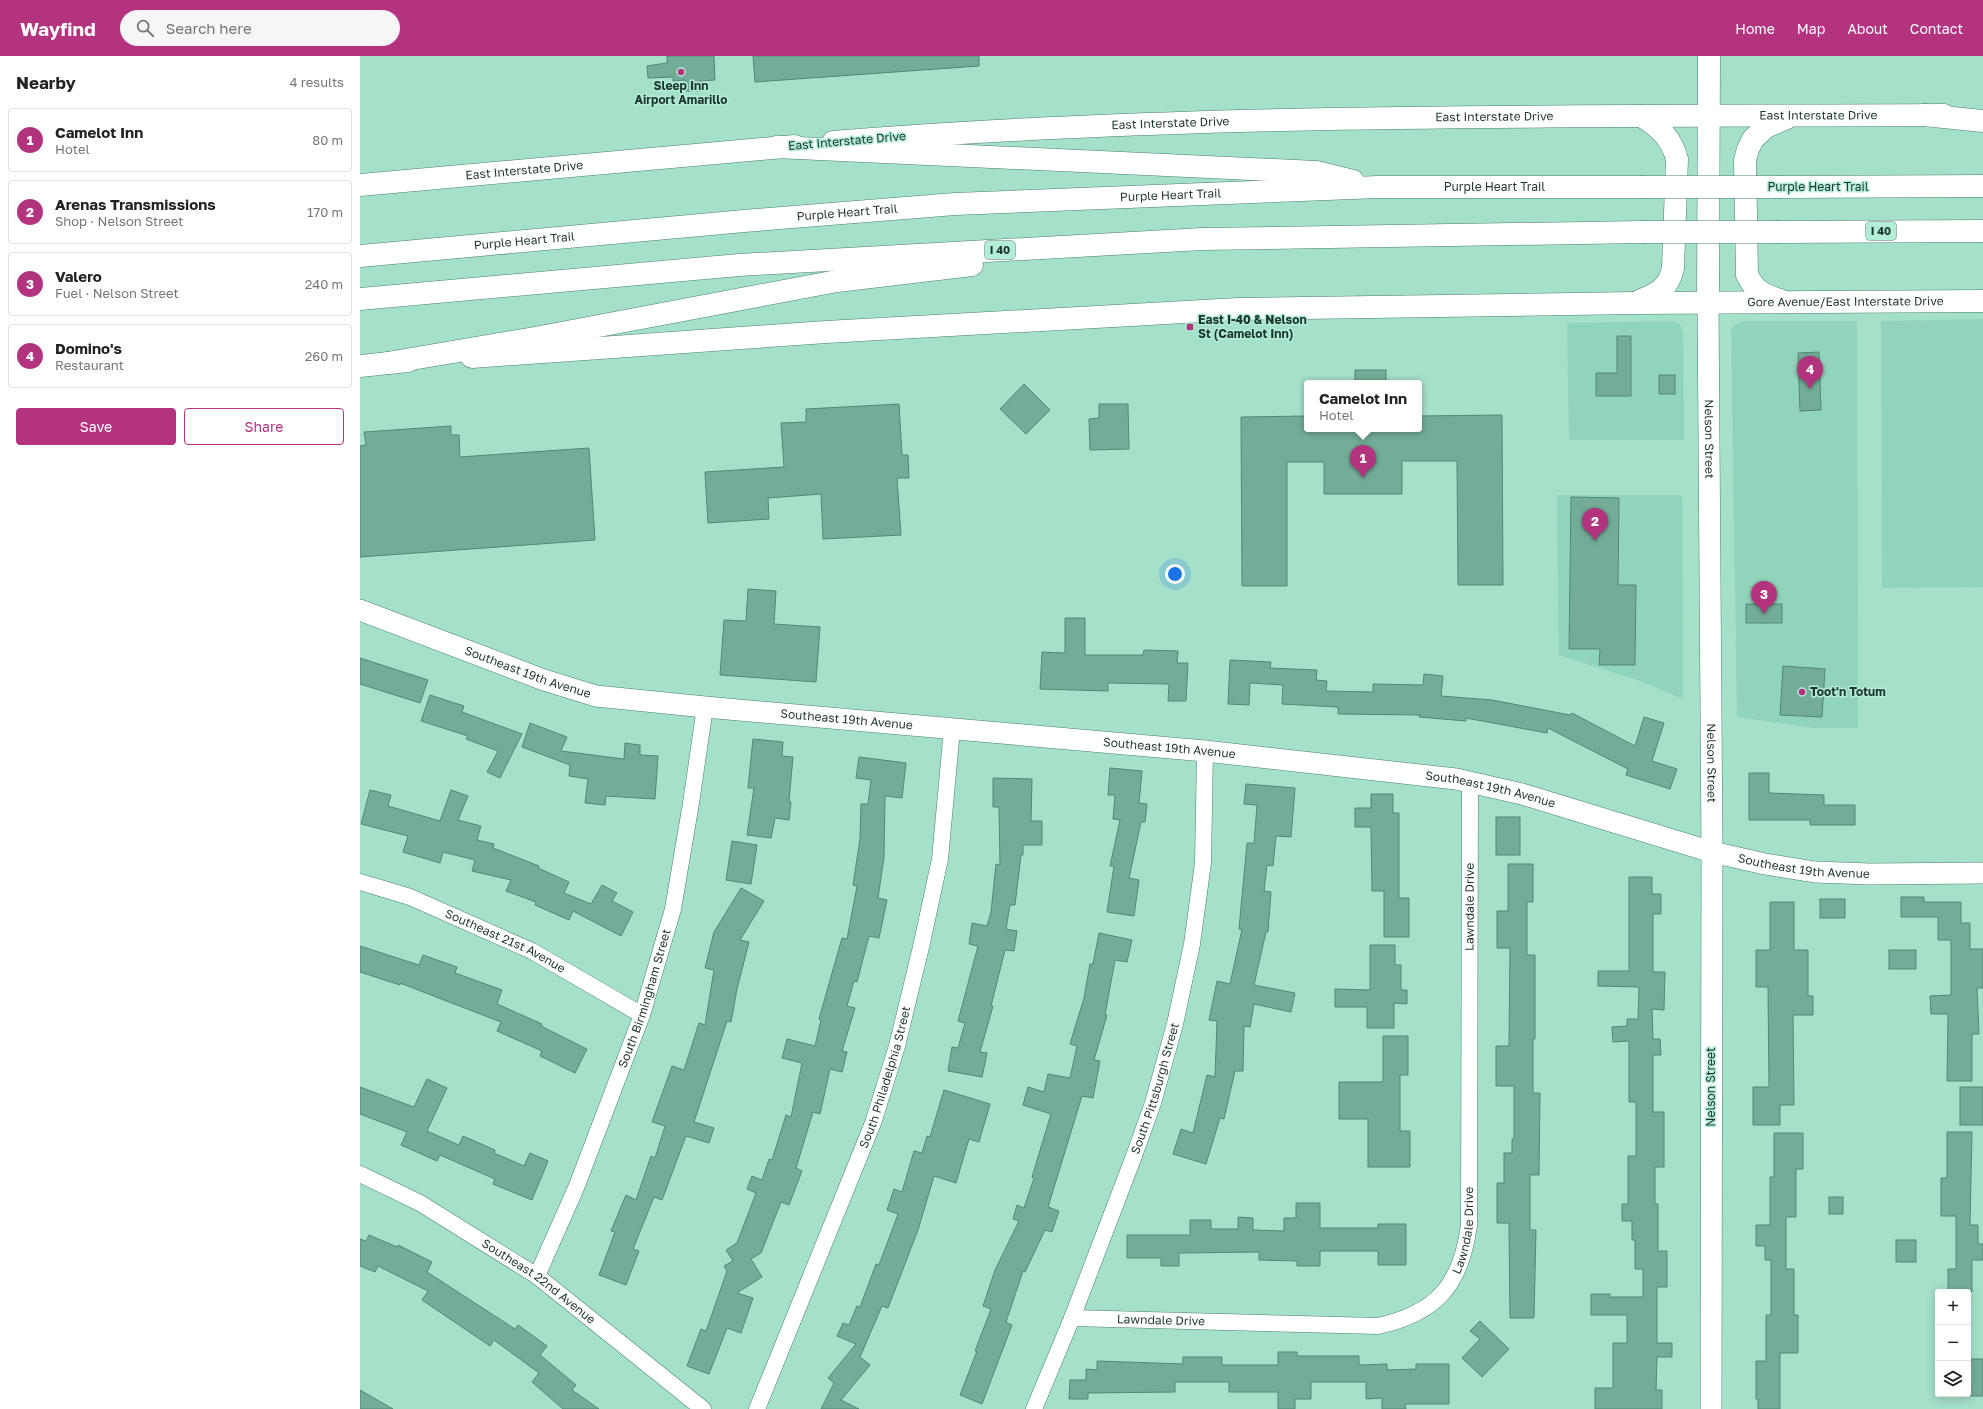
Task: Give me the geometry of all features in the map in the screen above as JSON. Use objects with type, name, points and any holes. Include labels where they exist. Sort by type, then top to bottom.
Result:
[{"type":"main road","name":"Nelson Street","points":[[1708,302],[1710,56]]},
{"type":"main road","points":[[1924,115],[1983,120]]},
{"type":"main road","name":"East Interstate Drive","points":[[360,185],[776,147],[951,133],[1230,122],[1641,116],[1983,115]]},
{"type":"main road","points":[[1634,303],[1652,296],[1664,288],[1671,279],[1673,268],[1677,159],[1673,146],[1665,134],[1655,124],[1641,116]]},
{"type":"main road","points":[[1787,302],[1762,294],[1753,286],[1747,275],[1746,160],[1753,139],[1766,127],[1792,116]]},
{"type":"main road","points":[[776,147],[1316,172],[1378,187]]},
{"type":"main road","name":"Purple Heart Trail","points":[[360,256],[744,220],[955,204],[1378,187],[1983,186]]},
{"type":"main road","name":"I 40","points":[[360,299],[739,265],[1202,239],[1642,232],[1983,231]]},
{"type":"main road","points":[[388,363],[535,338],[837,281],[983,264],[1152,254],[1202,239]]},
{"type":"main road","name":"Gore Avenue/East Interstate Drive","points":[[1708,302],[1983,301]]},
{"type":"main road","points":[[360,366],[826,332],[1238,309],[1708,302]]},
{"type":"street","name":"Nelson Street","points":[[1708,302],[1712,852],[1711,1409]]},
{"type":"street","name":"Southeast 19th Avenue","points":[[360,610],[544,680],[596,696],[1205,751],[1388,771],[1470,782],[1522,794],[1712,852],[1766,864],[1815,872],[1870,874],[1983,873]]},
{"type":"street","name":"South Birmingham Street","points":[[537,1276],[576,1188],[642,1015],[673,908],[691,803],[705,707]]},
{"type":"street","name":"South Philadelphia Street","points":[[757,1409],[873,1124],[897,1046],[922,947],[940,859],[952,729]]},
{"type":"street","name":"South Pittsburgh Street","points":[[1034,1409],[1072,1318],[1153,1103],[1176,1024],[1192,944],[1203,862],[1205,751]]},
{"type":"street","name":"Lawndale Drive","points":[[1072,1318],[1378,1326],[1402,1321],[1424,1310],[1443,1293],[1457,1273],[1466,1250],[1469,1225],[1470,782]]},
{"type":"street","name":"Southeast 21st Avenue","points":[[360,882],[410,897],[532,952],[642,1015]]},
{"type":"street","name":"Southeast 22nd Avenue","points":[[360,1174],[420,1203],[537,1276],[703,1409]]},
{"type":"shaded area","points":[[1983,319],[1983,587],[1882,588],[1881,321]]},
{"type":"shaded area","points":[[1674,321],[1680,324],[1683,334],[1684,440],[1569,440],[1567,323]]},
{"type":"shaded area","points":[[1741,321],[1857,321],[1858,728],[1813,728],[1737,717],[1731,328]]},
{"type":"shaded area","points":[[1557,495],[1682,495],[1683,699],[1640,681],[1559,655]]},
{"type":"building","name":"Sleep Inn Airport Amarillo","points":[[667,56],[714,56],[715,80],[700,81],[702,91],[686,91],[685,80],[673,81],[673,77],[648,78],[647,66],[667,63]]},
{"type":"building","points":[[753,56],[979,56],[979,66],[755,82]]},
{"type":"building","points":[[1617,336],[1631,336],[1631,396],[1596,396],[1596,373],[1617,373]]},
{"type":"building","points":[[1819,352],[1821,410],[1800,411],[1798,353]]},
{"type":"building","points":[[1355,370],[1386,370],[1386,380],[1355,380]]},
{"type":"building","points":[[1659,375],[1675,375],[1675,394],[1659,394]]},
{"type":"building","points":[[1024,384],[1050,410],[1026,434],[1000,409]]},
{"type":"building","points":[[899,404],[902,455],[908,455],[909,478],[897,478],[901,535],[823,539],[821,494],[768,498],[769,519],[708,523],[705,472],[784,467],[781,423],[806,422],[806,409]]},
{"type":"building","points":[[1099,404],[1128,404],[1129,449],[1090,450],[1089,419],[1099,418]]},
{"type":"building","points":[[1502,415],[1503,585],[1458,585],[1457,461],[1402,461],[1402,494],[1324,494],[1324,462],[1287,462],[1287,586],[1242,586],[1241,417],[1304,416],[1304,432],[1422,432],[1422,416]]},
{"type":"building","points":[[451,426],[451,435],[459,435],[460,457],[589,448],[595,540],[360,557],[360,446],[366,445],[364,432]]},
{"type":"building","points":[[1571,497],[1619,498],[1618,585],[1636,585],[1635,665],[1599,665],[1600,649],[1569,649]]},
{"type":"building","points":[[748,589],[776,591],[774,624],[820,627],[816,682],[720,675],[724,620],[746,621]]},
{"type":"building","points":[[1746,604],[1782,604],[1782,623],[1746,623]]},
{"type":"building","points":[[1065,618],[1085,618],[1085,655],[1143,655],[1144,650],[1178,651],[1177,663],[1188,663],[1186,701],[1168,701],[1169,684],[1108,683],[1108,691],[1040,689],[1042,652],[1065,653]]},
{"type":"building","points":[[360,658],[428,680],[420,703],[360,684]]},
{"type":"building","points":[[1230,660],[1271,662],[1270,668],[1317,670],[1316,680],[1327,681],[1326,691],[1373,692],[1373,684],[1423,685],[1424,674],[1443,676],[1441,696],[1492,700],[1570,715],[1572,713],[1635,746],[1644,717],[1664,723],[1652,761],[1677,769],[1670,789],[1626,775],[1628,769],[1548,728],[1547,733],[1466,718],[1466,721],[1419,717],[1420,715],[1338,714],[1338,707],[1282,704],[1283,685],[1250,683],[1249,705],[1228,704]]},
{"type":"building","name":"Toot'n Totum","points":[[1783,666],[1825,669],[1822,717],[1780,715]]},
{"type":"building","points":[[430,695],[464,706],[462,712],[522,734],[500,778],[487,772],[498,751],[466,739],[468,736],[421,721]]},
{"type":"building","points":[[530,723],[567,737],[561,751],[624,759],[625,743],[640,745],[640,755],[658,756],[655,799],[606,796],[605,805],[585,803],[588,779],[569,776],[570,765],[522,747]]},
{"type":"building","points":[[753,739],[783,742],[782,756],[793,757],[789,801],[791,802],[789,820],[775,818],[771,838],[747,835],[754,788],[748,788]]},
{"type":"building","points":[[859,757],[906,763],[902,798],[885,796],[884,857],[878,898],[887,900],[879,938],[869,936],[857,982],[854,981],[847,1006],[855,1008],[842,1051],[847,1052],[842,1072],[830,1069],[820,1114],[813,1112],[796,1168],[802,1171],[789,1205],[781,1202],[761,1253],[751,1259],[762,1277],[737,1293],[753,1298],[741,1333],[727,1328],[709,1374],[687,1366],[701,1329],[706,1331],[727,1271],[724,1266],[733,1261],[726,1250],[737,1243],[756,1193],[747,1189],[752,1176],[762,1180],[769,1159],[772,1160],[786,1115],[791,1117],[802,1063],[782,1058],[787,1039],[815,1046],[821,1020],[819,1019],[842,938],[847,939],[857,886],[853,885],[860,839],[861,804],[868,804],[871,780],[856,778]]},
{"type":"building","points":[[1110,768],[1142,771],[1139,803],[1147,804],[1145,822],[1141,822],[1129,878],[1139,880],[1134,916],[1107,912],[1114,866],[1110,866],[1120,820],[1113,819],[1115,795],[1108,795]]},
{"type":"building","points":[[1749,773],[1769,773],[1769,793],[1824,795],[1824,805],[1855,805],[1855,825],[1810,825],[1810,820],[1749,820]]},
{"type":"building","points":[[993,778],[1032,779],[1031,821],[1042,821],[1042,845],[1023,845],[1023,855],[1021,855],[1015,905],[1010,905],[1006,929],[1017,931],[1014,951],[1005,950],[991,1006],[993,1006],[980,1052],[987,1053],[982,1077],[948,1071],[952,1047],[958,1048],[965,1023],[958,1021],[978,946],[969,944],[972,923],[987,926],[991,912],[996,864],[1000,865],[999,807],[993,807]]},
{"type":"building","points":[[1246,784],[1295,788],[1291,837],[1276,836],[1273,866],[1267,865],[1264,891],[1271,892],[1268,932],[1266,932],[1254,985],[1295,993],[1291,1012],[1254,1004],[1250,1027],[1244,1026],[1243,1071],[1235,1071],[1224,1119],[1220,1118],[1206,1164],[1173,1154],[1181,1129],[1193,1133],[1207,1075],[1215,1077],[1217,1021],[1209,1020],[1217,981],[1230,984],[1242,929],[1239,929],[1247,843],[1254,843],[1257,805],[1244,804]]},
{"type":"building","points":[[370,790],[391,795],[388,806],[440,821],[451,790],[468,796],[458,820],[481,826],[477,840],[494,844],[493,848],[539,866],[538,868],[569,882],[564,893],[591,904],[602,885],[617,893],[612,901],[633,912],[621,936],[573,911],[569,920],[535,905],[536,902],[506,891],[511,880],[472,871],[475,860],[443,852],[440,863],[403,852],[408,836],[361,824]]},
{"type":"building","points":[[1371,794],[1393,794],[1393,813],[1399,813],[1399,898],[1409,898],[1409,937],[1384,937],[1384,891],[1372,891],[1371,827],[1355,827],[1355,808],[1371,808]]},
{"type":"building","points":[[1496,817],[1520,817],[1520,855],[1496,855]]},
{"type":"building","points":[[732,841],[757,845],[751,884],[726,880]]},
{"type":"building","points":[[1508,864],[1533,864],[1533,902],[1527,902],[1527,955],[1535,955],[1535,1039],[1533,1039],[1533,1093],[1540,1093],[1539,1175],[1530,1175],[1530,1230],[1536,1230],[1534,1318],[1510,1318],[1509,1223],[1497,1223],[1497,1183],[1504,1183],[1504,1153],[1512,1153],[1512,1139],[1514,1139],[1514,1086],[1496,1086],[1496,1046],[1509,1046],[1510,948],[1497,948],[1497,911],[1508,911]]},
{"type":"building","points":[[1629,877],[1652,877],[1652,894],[1661,894],[1661,914],[1653,914],[1653,972],[1665,972],[1664,1010],[1652,1009],[1653,1039],[1660,1039],[1661,1055],[1653,1055],[1653,1112],[1664,1112],[1664,1167],[1655,1167],[1655,1204],[1658,1204],[1658,1251],[1667,1251],[1667,1287],[1657,1287],[1657,1343],[1672,1343],[1672,1357],[1657,1357],[1656,1390],[1662,1390],[1662,1409],[1595,1409],[1595,1388],[1613,1388],[1613,1343],[1627,1343],[1627,1315],[1591,1315],[1591,1294],[1610,1294],[1610,1297],[1643,1297],[1643,1269],[1635,1269],[1635,1240],[1632,1240],[1632,1221],[1622,1221],[1622,1204],[1628,1204],[1628,1156],[1636,1156],[1636,1102],[1629,1102],[1629,1041],[1613,1042],[1612,1027],[1627,1026],[1627,1019],[1638,1019],[1639,987],[1598,986],[1598,971],[1629,971]]},
{"type":"building","points":[[741,888],[764,901],[740,940],[749,942],[737,989],[731,1022],[727,1021],[694,1122],[714,1128],[709,1143],[686,1136],[662,1200],[654,1197],[633,1249],[639,1251],[626,1285],[599,1275],[615,1232],[611,1231],[626,1195],[636,1200],[651,1156],[655,1158],[665,1126],[652,1122],[672,1066],[684,1070],[699,1023],[705,1025],[714,970],[705,968],[714,932]]},
{"type":"building","points":[[1901,897],[1924,897],[1924,902],[1961,902],[1961,923],[1970,923],[1970,949],[1983,949],[1983,988],[1977,988],[1979,1034],[1972,1034],[1972,1081],[1947,1081],[1948,1014],[1931,1014],[1930,996],[1951,995],[1951,940],[1938,940],[1938,917],[1901,917]]},
{"type":"building","points":[[1820,899],[1845,899],[1845,918],[1820,918]]},
{"type":"building","points":[[1770,902],[1794,902],[1794,950],[1808,950],[1808,996],[1813,996],[1813,1015],[1793,1015],[1794,1105],[1780,1105],[1780,1125],[1753,1125],[1753,1087],[1769,1087],[1768,987],[1756,987],[1756,950],[1770,950]]},
{"type":"building","points":[[1099,933],[1132,940],[1127,962],[1115,960],[1105,1015],[1107,1015],[1094,1060],[1100,1061],[1093,1098],[1082,1096],[1048,1207],[1059,1211],[1052,1232],[1045,1230],[1025,1272],[1023,1271],[1006,1322],[1012,1325],[982,1404],[960,1395],[991,1309],[983,1306],[995,1270],[1019,1221],[1013,1219],[1017,1205],[1024,1208],[1034,1178],[1032,1177],[1051,1114],[1023,1105],[1028,1087],[1044,1092],[1048,1074],[1070,1078],[1077,1046],[1070,1044],[1084,998],[1090,964],[1093,964]]},
{"type":"building","points":[[1370,945],[1395,945],[1395,965],[1401,965],[1401,990],[1407,990],[1407,1004],[1394,1003],[1394,1028],[1367,1028],[1367,1007],[1335,1007],[1335,989],[1370,990]]},
{"type":"building","points":[[360,946],[419,965],[423,955],[457,967],[455,973],[502,990],[497,1004],[542,1024],[541,1026],[587,1049],[575,1073],[540,1056],[542,1051],[497,1031],[501,1022],[400,983],[400,985],[360,972]]},
{"type":"building","points":[[1889,950],[1916,950],[1916,969],[1889,969]]},
{"type":"building","points":[[1383,1036],[1408,1036],[1408,1075],[1400,1075],[1400,1131],[1410,1131],[1410,1167],[1368,1167],[1368,1119],[1339,1119],[1339,1082],[1383,1082]]},
{"type":"building","points":[[427,1079],[447,1088],[427,1131],[459,1145],[463,1136],[495,1150],[494,1153],[524,1166],[530,1153],[548,1161],[532,1200],[493,1184],[495,1179],[440,1155],[437,1161],[401,1145],[407,1132],[360,1114],[360,1087],[414,1107]]},
{"type":"building","points":[[1960,1087],[1983,1087],[1983,1125],[1960,1125]]},
{"type":"building","points":[[944,1090],[990,1104],[979,1142],[969,1139],[956,1183],[934,1176],[918,1230],[888,1308],[882,1306],[860,1357],[870,1365],[841,1400],[859,1409],[821,1409],[834,1383],[828,1378],[856,1344],[837,1336],[843,1323],[849,1325],[857,1306],[860,1307],[876,1264],[879,1265],[898,1214],[887,1210],[894,1189],[902,1192],[914,1151],[922,1153],[927,1136],[930,1137]]},
{"type":"building","points":[[1947,1132],[1972,1132],[1970,1225],[1978,1225],[1978,1244],[1983,1244],[1983,1260],[1972,1260],[1972,1292],[1971,1289],[1948,1289],[1948,1269],[1956,1269],[1956,1216],[1941,1216],[1941,1178],[1947,1178]]},
{"type":"building","points":[[1774,1133],[1803,1133],[1803,1169],[1796,1169],[1796,1217],[1786,1217],[1786,1269],[1794,1269],[1794,1315],[1798,1315],[1798,1353],[1780,1353],[1780,1409],[1758,1409],[1758,1399],[1756,1399],[1756,1361],[1766,1361],[1766,1315],[1771,1315],[1771,1260],[1765,1260],[1765,1246],[1756,1246],[1756,1225],[1770,1225],[1770,1177],[1774,1177]]},
{"type":"building","points":[[1829,1197],[1843,1197],[1843,1214],[1829,1214]]},
{"type":"building","points":[[1296,1203],[1320,1203],[1320,1228],[1378,1228],[1378,1224],[1406,1224],[1406,1265],[1378,1265],[1378,1251],[1320,1251],[1320,1266],[1297,1266],[1297,1261],[1259,1260],[1259,1252],[1179,1253],[1179,1266],[1161,1266],[1161,1258],[1127,1258],[1127,1235],[1190,1235],[1190,1220],[1211,1220],[1211,1229],[1238,1229],[1238,1217],[1253,1218],[1253,1230],[1284,1231],[1284,1218],[1296,1218]]},
{"type":"building","points":[[369,1235],[397,1247],[398,1245],[432,1262],[427,1272],[515,1329],[518,1325],[547,1346],[540,1355],[576,1385],[572,1390],[599,1409],[563,1409],[532,1382],[539,1373],[494,1340],[490,1346],[422,1300],[428,1291],[378,1266],[375,1272],[360,1266],[360,1239],[366,1241]]},
{"type":"building","points":[[1896,1240],[1916,1240],[1916,1262],[1896,1262]]},
{"type":"building","points":[[1480,1321],[1509,1349],[1482,1377],[1462,1358],[1480,1339],[1470,1331]]},
{"type":"building","points":[[1278,1352],[1297,1352],[1297,1356],[1359,1356],[1359,1365],[1387,1364],[1387,1370],[1416,1369],[1416,1364],[1449,1364],[1449,1404],[1405,1404],[1406,1409],[1382,1409],[1382,1398],[1366,1399],[1366,1382],[1311,1382],[1311,1399],[1295,1399],[1295,1409],[1278,1409],[1278,1392],[1229,1392],[1229,1382],[1175,1382],[1175,1392],[1088,1393],[1088,1399],[1069,1399],[1070,1380],[1086,1380],[1086,1369],[1097,1370],[1097,1361],[1183,1364],[1183,1357],[1222,1357],[1222,1365],[1278,1365]]},
{"type":"building","points":[[1971,1359],[1983,1359],[1983,1396],[1971,1396]]},
{"type":"building","points":[[360,1390],[393,1409],[360,1409]]},
{"type":"place","name":"Sleep Inn Airport Amarillo","points":[[681,72]]},
{"type":"place","name":"East I-40 & Nelson St (Camelot Inn)","points":[[1190,327]]},
{"type":"place","name":"Domino's","points":[[1810,389]]},
{"type":"place","name":"Camelot Inn","points":[[1363,478]]},
{"type":"place","name":"Arenas Transmissions","points":[[1595,541]]},
{"type":"place","name":"Valero","points":[[1764,614]]},
{"type":"place","name":"Toot'n Totum","points":[[1802,692]]}]
